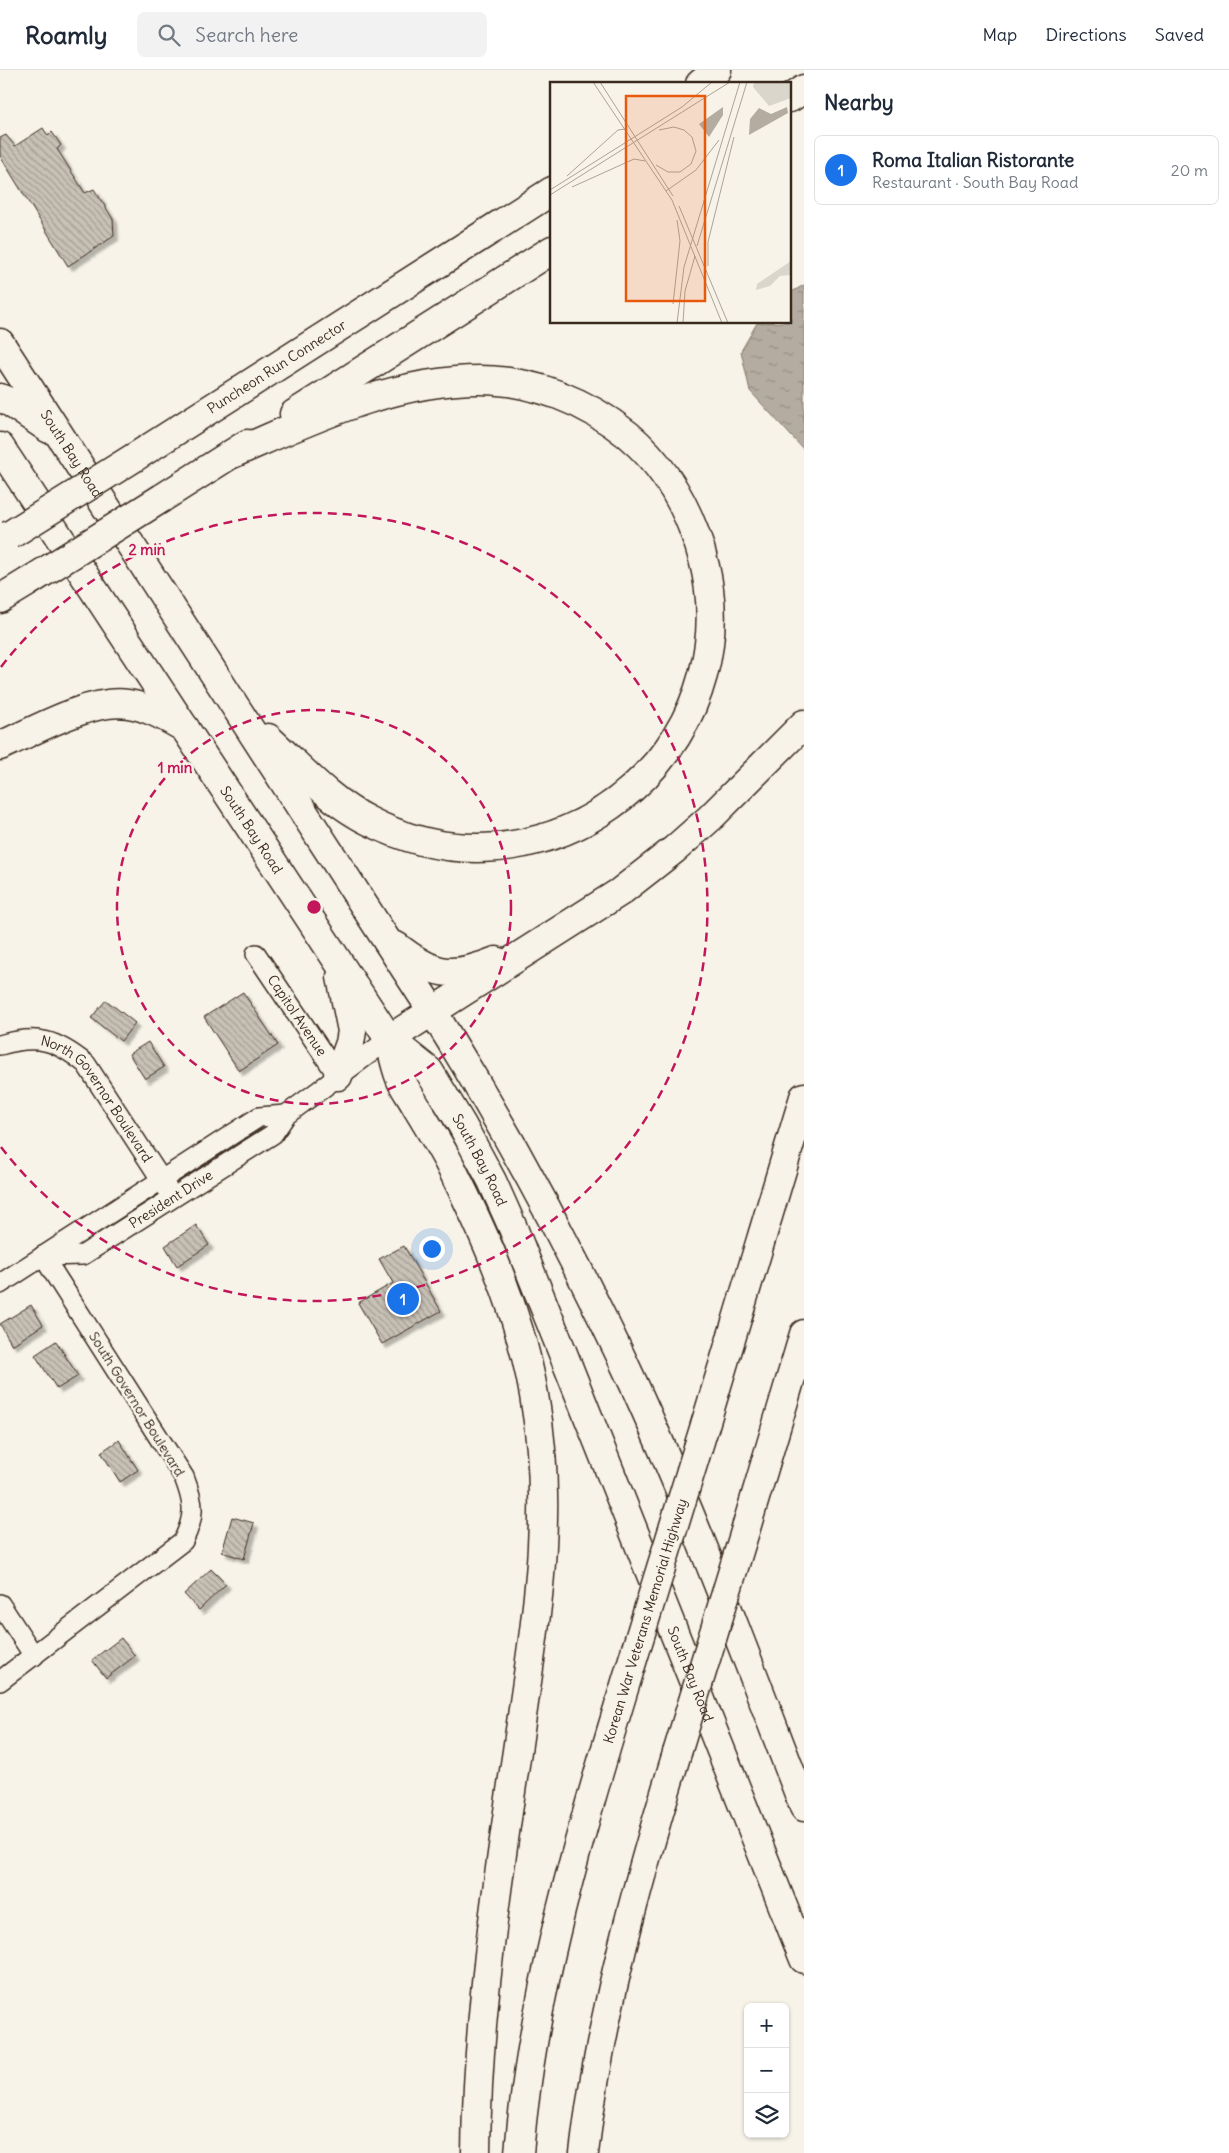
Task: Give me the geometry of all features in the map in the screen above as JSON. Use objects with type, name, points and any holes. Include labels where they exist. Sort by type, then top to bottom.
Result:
[{"type":"highway","points":[[702,82],[717,70]]},
{"type":"highway","points":[[792,97],[804,89]]},
{"type":"highway","name":"Puncheon Run Connector","points":[[5,538],[135,458],[550,192]]},
{"type":"highway","points":[[0,599],[550,251]]},
{"type":"highway","name":"South Bay Road","points":[[0,343],[433,1012],[493,1110],[539,1193],[636,1389],[704,1550],[804,1807]]},
{"type":"highway","points":[[232,454],[344,407],[416,387],[453,381],[482,380],[536,387],[566,397],[591,409],[625,433],[656,463],[674,487],[688,513],[705,562],[710,597],[710,624],[700,682],[683,726],[664,756],[628,794],[604,811],[577,827],[544,839],[510,846],[448,846],[392,832],[366,820],[334,797],[240,712]]},
{"type":"highway","points":[[0,398],[30,414],[60,437]]},
{"type":"highway","name":"South Bay Road","points":[[0,447],[389,1039],[429,1071],[462,1125],[495,1189],[555,1332],[804,1959]]},
{"type":"highway","points":[[0,746],[76,712],[111,704],[127,703],[142,707],[186,729]]},
{"type":"highway","points":[[476,2153],[487,1973],[503,1845],[538,1602],[543,1553],[545,1490],[542,1447],[527,1358],[516,1320],[472,1211],[447,1160],[400,1079],[389,1039],[620,892],[675,849],[748,782],[804,724]]},
{"type":"highway","points":[[384,936],[424,965],[436,971],[448,972],[472,970],[539,944]]},
{"type":"highway","points":[[336,958],[352,1031],[350,1043],[338,1076]]},
{"type":"highway","name":"Korean War Veterans Memorial Highway","points":[[519,2153],[531,2055],[557,1930],[586,1814],[804,1097]]},
{"type":"highway","points":[[584,2153],[600,2051],[616,1971],[638,1883],[804,1334]]},
{"type":"street","name":"Capitol Avenue","points":[[256,954],[338,1076]]},
{"type":"street","name":"President Drive","points":[[43,1256],[83,1255],[273,1134],[286,1115],[389,1039]]},
{"type":"street","name":"North Governor Boulevard","points":[[0,1045],[15,1041],[32,1040],[48,1042],[67,1049],[86,1064],[172,1197]]},
{"type":"street","name":"President Drive","points":[[0,1284],[259,1117],[286,1115]]},
{"type":"street","name":"South Governor Boulevard","points":[[0,1681],[183,1541],[191,1524],[193,1509],[191,1494],[184,1477],[43,1256]]},
{"type":"street","points":[[0,1604],[34,1656]]},
{"type":"water","points":[[804,285],[804,450],[750,391],[741,351],[756,324],[792,324],[792,292]]},
{"type":"building","points":[[43,128],[48,136],[52,132],[61,145],[57,149],[85,193],[94,189],[113,219],[114,236],[68,266],[0,156],[0,138],[6,135],[15,146]]},
{"type":"building","points":[[243,992],[278,1045],[239,1071],[204,1017]]},
{"type":"building","points":[[106,1000],[135,1023],[121,1041],[91,1018]]},
{"type":"building","points":[[148,1042],[164,1067],[145,1079],[129,1054]]},
{"type":"building","points":[[196,1225],[209,1245],[177,1266],[165,1246]]},
{"type":"building","points":[[404,1246],[441,1311],[382,1344],[358,1303],[393,1283],[379,1259]]},
{"type":"building","points":[[31,1305],[43,1325],[12,1345],[0,1324]]},
{"type":"building","points":[[56,1341],[78,1376],[57,1389],[35,1355]]},
{"type":"building","points":[[119,1440],[138,1470],[120,1482],[101,1452]]},
{"type":"building","points":[[232,1517],[254,1523],[244,1559],[222,1552]]},
{"type":"building","points":[[211,1569],[226,1584],[199,1610],[184,1594]]},
{"type":"building","points":[[121,1638],[135,1656],[106,1678],[92,1660]]},
{"type":"place","name":"Roma Italian Ristorante","points":[[403,1299]]}]
